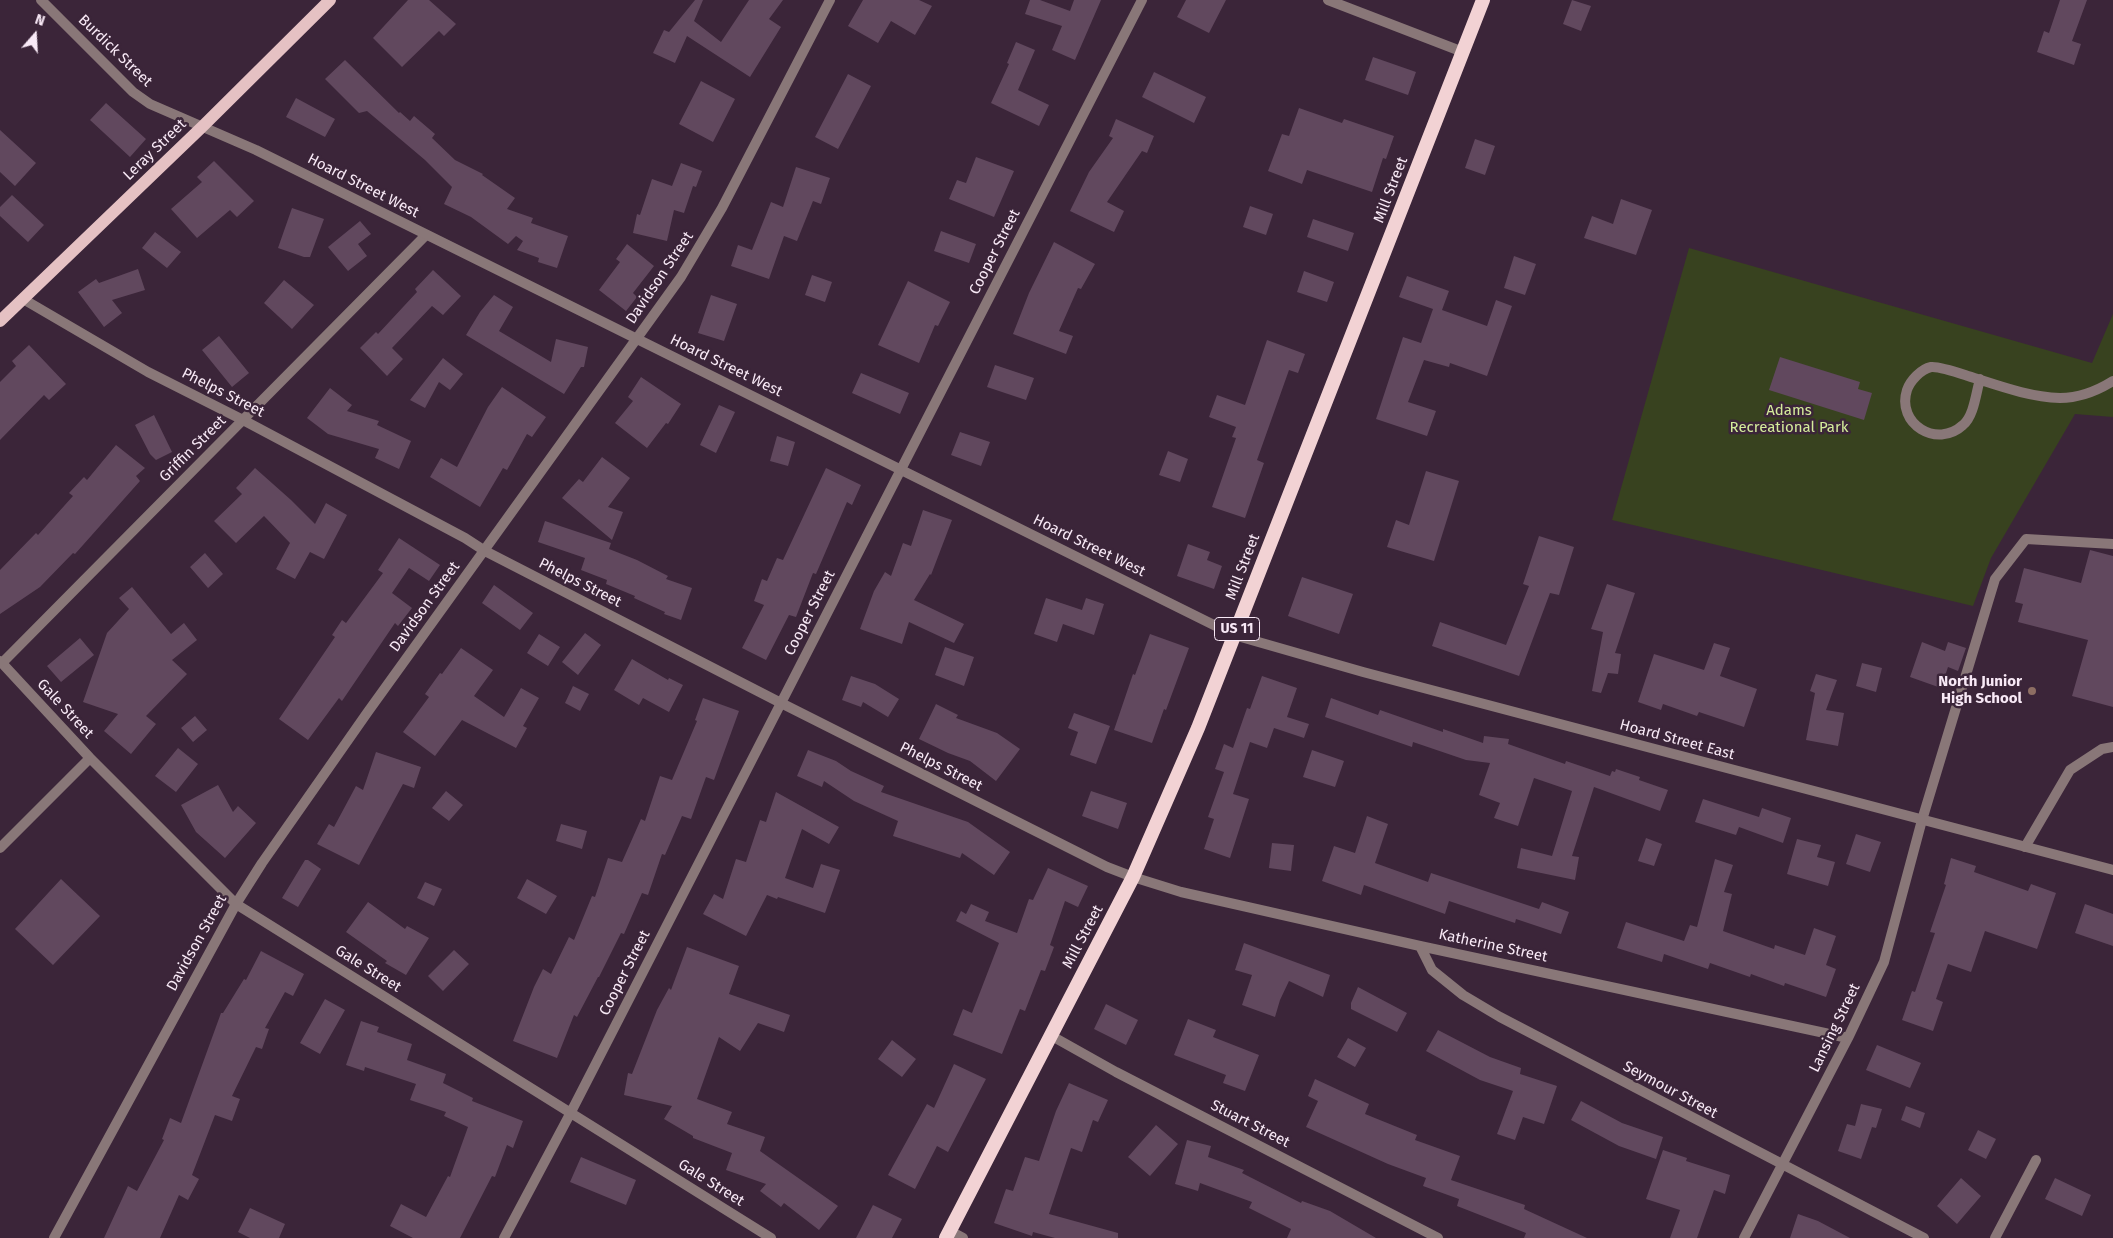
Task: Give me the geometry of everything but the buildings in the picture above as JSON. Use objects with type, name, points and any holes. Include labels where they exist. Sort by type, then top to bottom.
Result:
[{"type":"highway","name":"Mill Street","points":[[948,1234],[1133,877],[1198,728],[1483,0]]},
{"type":"main road","name":"Leray Street","points":[[0,321],[203,126],[330,0]]},
{"type":"street","name":"Burdick Street","points":[[41,0],[133,92],[150,104],[203,126]]},
{"type":"street","name":"Davidson Street","points":[[54,1238],[236,904],[262,863],[367,713],[681,277],[722,208],[830,0]]},
{"type":"street","name":"Cooper Street","points":[[504,1238],[570,1114],[1142,0]]},
{"type":"street","points":[[1328,0],[1463,52]]},
{"type":"street","name":"Hoard Street West","points":[[203,126],[256,150],[637,338],[1234,635]]},
{"type":"street","name":"Griffin Street","points":[[1,662],[426,235]]},
{"type":"street","name":"Phelps Street","points":[[23,299],[148,372],[243,420],[465,538],[485,551],[781,703],[1098,862],[1133,877]]},
{"type":"street","points":[[1980,379],[1970,413],[1964,425],[1950,433],[1931,435],[1912,423],[1905,409],[1907,390],[1916,376],[1931,367],[1953,371],[1980,379],[2020,392],[2060,398],[2095,392],[2113,381]]},
{"type":"street","name":"Lansing Street","points":[[1744,1238],[1848,1038],[1884,962],[1922,820],[1995,579],[2026,540],[2113,544]]},
{"type":"street","name":"Hoard Street East","points":[[1234,635],[1363,672],[2113,870]]},
{"type":"street","name":"Gale Street","points":[[1,662],[90,758],[236,904],[771,1238]]},
{"type":"street","points":[[2025,847],[2070,770],[2102,749],[2113,747]]},
{"type":"street","points":[[0,848],[90,758]]},
{"type":"street","name":"Katherine Street","points":[[1133,877],[1181,892],[1420,946],[1848,1038]]},
{"type":"street","name":"Seymour Street","points":[[1420,946],[1432,970],[1463,995],[1500,1017],[1924,1238]]},
{"type":"street","name":"Stuart Street","points":[[1050,1035],[1116,1072],[1438,1238]]},
{"type":"street","points":[[1995,1238],[2036,1160]]},
{"type":"street","points":[[948,1234],[963,1238]]},
{"type":"green space","name":"Adams Recreational Park","points":[[1689,248],[2092,363],[2113,314],[2113,417],[2075,414],[1991,558],[1973,606],[1612,520]]},
{"type":"place","name":"North Junior High School","points":[[2032,691]]}]
